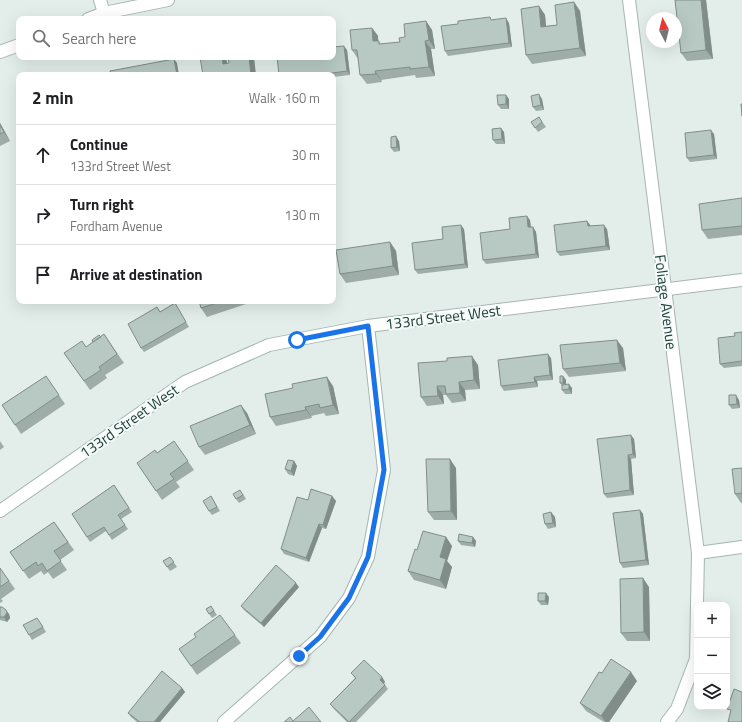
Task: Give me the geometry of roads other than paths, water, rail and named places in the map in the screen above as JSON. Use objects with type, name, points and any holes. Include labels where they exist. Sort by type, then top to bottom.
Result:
[{"type":"street","points":[[100,0],[104,13]]},
{"type":"street","points":[[96,16],[168,0]]},
{"type":"street","name":"Foliage Avenue","points":[[628,0],[698,552],[697,602]]},
{"type":"street","points":[[0,52],[16,45]]},
{"type":"street","name":"133rd Street West","points":[[0,511],[185,382],[269,345],[368,326],[742,280]]},
{"type":"street","points":[[224,722],[320,637],[349,598],[368,557],[384,470],[368,326]]},
{"type":"street","points":[[698,552],[742,547]]},
{"type":"street","name":"Foliage Avenue","points":[[667,722],[677,709],[696,659],[696,638]]}]
